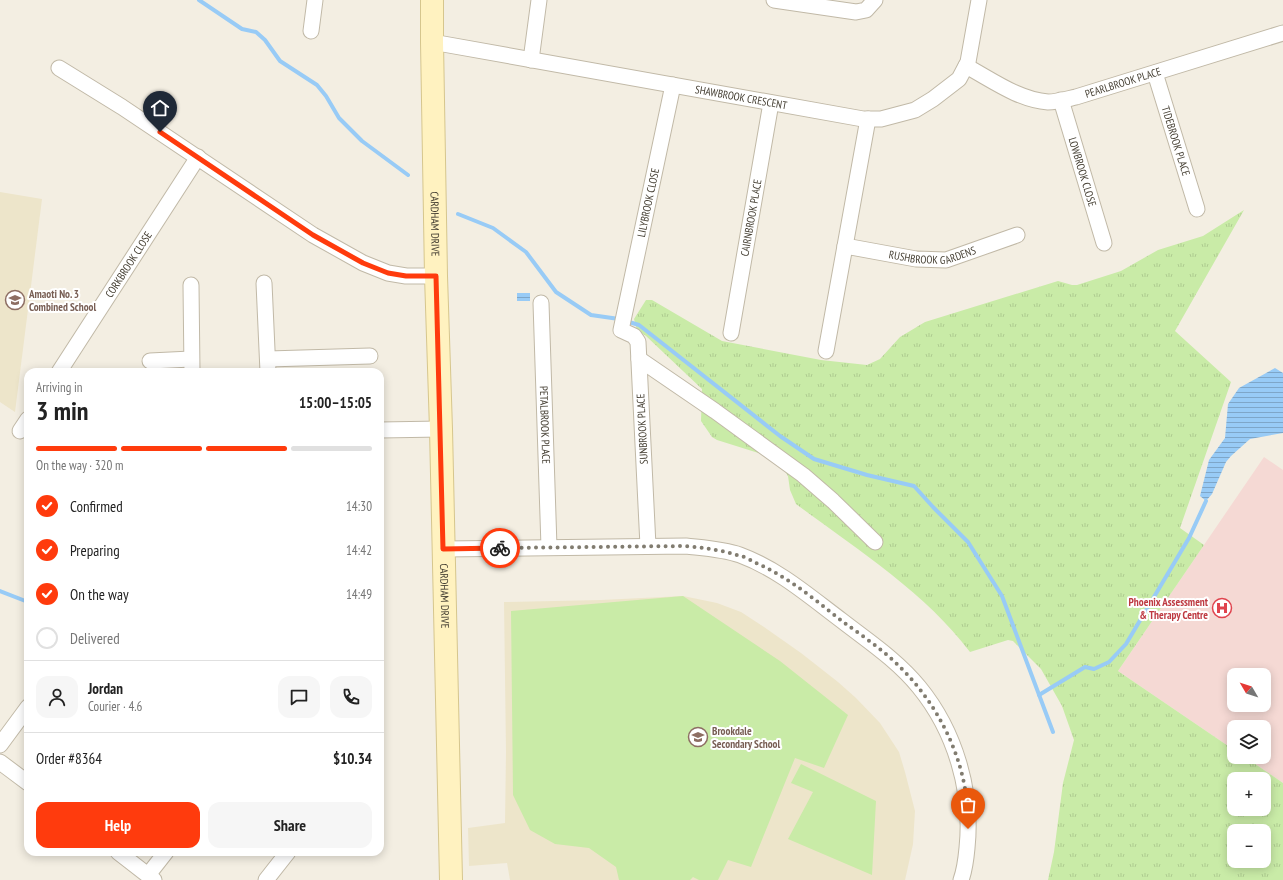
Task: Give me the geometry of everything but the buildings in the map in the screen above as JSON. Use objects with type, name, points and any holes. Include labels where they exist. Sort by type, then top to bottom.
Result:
[{"type":"street","points":[[311,32],[315,0]]},
{"type":"street","name":"CARDHAM DRIVE","points":[[432,0],[436,276],[451,880]]},
{"type":"street","points":[[531,60],[539,0]]},
{"type":"street","points":[[776,0],[856,12],[866,10],[874,0]]},
{"type":"street","name":"SHAWBROOK CRESCENT","points":[[432,42],[771,103],[881,120],[915,110],[933,100],[958,79],[968,62],[979,0]]},
{"type":"street","name":"PEARLBROOK PLACE","points":[[966,66],[1021,95],[1050,102],[1076,97],[1283,33]]},
{"type":"street","points":[[59,68],[122,107],[313,235],[363,263],[388,273],[406,276],[436,276]]},
{"type":"street","name":"TIDEBROOK PLACE","points":[[1155,73],[1197,209]]},
{"type":"street","name":"LILYBROOK CLOSE","points":[[624,321],[673,85]]},
{"type":"street","name":"LOWBROOK CLOSE","points":[[1061,100],[1104,243]]},
{"type":"street","name":"CAIRNBROOK PLACE","points":[[731,333],[771,103]]},
{"type":"street","points":[[826,352],[868,119]]},
{"type":"street","name":"CORKBROOK CLOSE","points":[[62,368],[198,157]]},
{"type":"street","name":"RUSHBROOK GARDENS","points":[[845,246],[916,259],[946,260],[1017,235]]},
{"type":"street","points":[[264,283],[268,366],[370,356]]},
{"type":"street","points":[[150,361],[191,366],[191,284]]},
{"type":"street","name":"PETALBROOK PLACE","points":[[541,303],[550,547]]},
{"type":"street","name":"SUNBROOK PLACE","points":[[624,321],[621,330],[634,336],[638,342],[648,546]]},
{"type":"street","points":[[638,359],[715,411],[803,475],[833,501],[875,542]]},
{"type":"street","points":[[384,430],[441,429]]},
{"type":"street","points":[[443,549],[686,546],[715,549],[739,555],[768,568],[794,584],[898,665],[918,686],[933,706],[944,725],[962,772],[966,793],[968,839],[965,870],[961,880]]},
{"type":"street","points":[[0,745],[24,712]]},
{"type":"street","points":[[0,762],[24,780]]},
{"type":"street","points":[[123,856],[151,878],[164,856]]},
{"type":"street","points":[[266,880],[285,856]]},
{"type":"shaded area","name":"Amaoti No. 3 Combined School","points":[[0,192],[42,199],[15,412],[0,402]]},
{"type":"shaded area","name":"Phoenix Assessment & Therapy Centre","points":[[1264,457],[1283,470],[1283,783],[1271,775],[1271,772],[1267,772],[1255,764],[1271,764],[1271,720],[1227,720],[1227,745],[1118,671]]},
{"type":"shaded area","name":"Brookdale Secondary School","points":[[683,596],[717,603],[741,612],[801,653],[838,682],[880,723],[899,752],[915,811],[913,844],[905,880],[510,880],[507,863],[469,866],[468,828],[505,823],[506,752],[504,602],[601,600]]},
{"type":"green space","points":[[1244,210],[1175,331],[1231,382],[1180,528],[1204,545],[1118,671],[1227,745],[1227,764],[1255,764],[1267,772],[1227,772],[1227,816],[1271,816],[1271,775],[1283,783],[1283,880],[1048,880],[1054,852],[1063,783],[1074,740],[1062,706],[1041,669],[1013,641],[1008,640],[970,652],[933,610],[889,572],[796,504],[790,490],[788,476],[784,470],[768,456],[717,440],[712,437],[701,421],[702,389],[646,336],[637,330],[634,319],[646,300],[652,300],[722,341],[821,360],[867,365],[880,359],[900,337],[925,322],[1058,281],[1077,285],[1121,271],[1158,250],[1203,236]]},
{"type":"green space","name":"Brookdale Secondary School","points":[[683,596],[780,661],[848,715],[824,768],[795,758],[751,867],[728,860],[718,880],[699,880],[693,877],[690,880],[619,880],[616,867],[589,848],[555,844],[530,830],[513,795],[511,611]]},
{"type":"green space","points":[[801,764],[876,801],[872,875],[788,839],[813,792],[791,783]]},
{"type":"water","points":[[517,293],[530,293],[530,301],[517,301]]},
{"type":"water","points":[[1275,368],[1283,373],[1283,433],[1250,439],[1226,462],[1212,494],[1206,501],[1200,496],[1209,460],[1225,438],[1228,404],[1239,388]]},
{"type":"waterway","points":[[199,0],[242,29],[256,32],[265,40],[280,61],[317,85],[326,96],[339,118],[362,141],[408,175]]},
{"type":"waterway","points":[[458,214],[493,228],[526,252],[556,292],[591,315],[619,319],[639,325],[780,436],[814,459],[867,475],[914,486],[968,542],[1002,596],[1053,732]]},
{"type":"waterway","points":[[1039,695],[1085,667],[1094,669],[1109,662],[1126,644],[1189,538],[1206,501]]},
{"type":"waterway","points":[[0,591],[24,600]]},
{"type":"way so far","points":[[500,548],[686,546],[715,549],[739,555],[768,568],[794,584],[879,650],[898,665],[918,686],[933,706],[944,725],[962,772],[966,793],[968,829]]},
{"type":"place","name":"Amaoti No. 3 Combined School","points":[[15,300]]},
{"type":"place","name":"Phoenix Assessment & Therapy Centre","points":[[1222,608]]},
{"type":"place","name":"Brookdale Secondary School","points":[[698,737]]},
{"type":"route","points":[[160,132],[313,235],[363,263],[388,273],[406,276],[436,276],[443,549],[500,548]]}]
